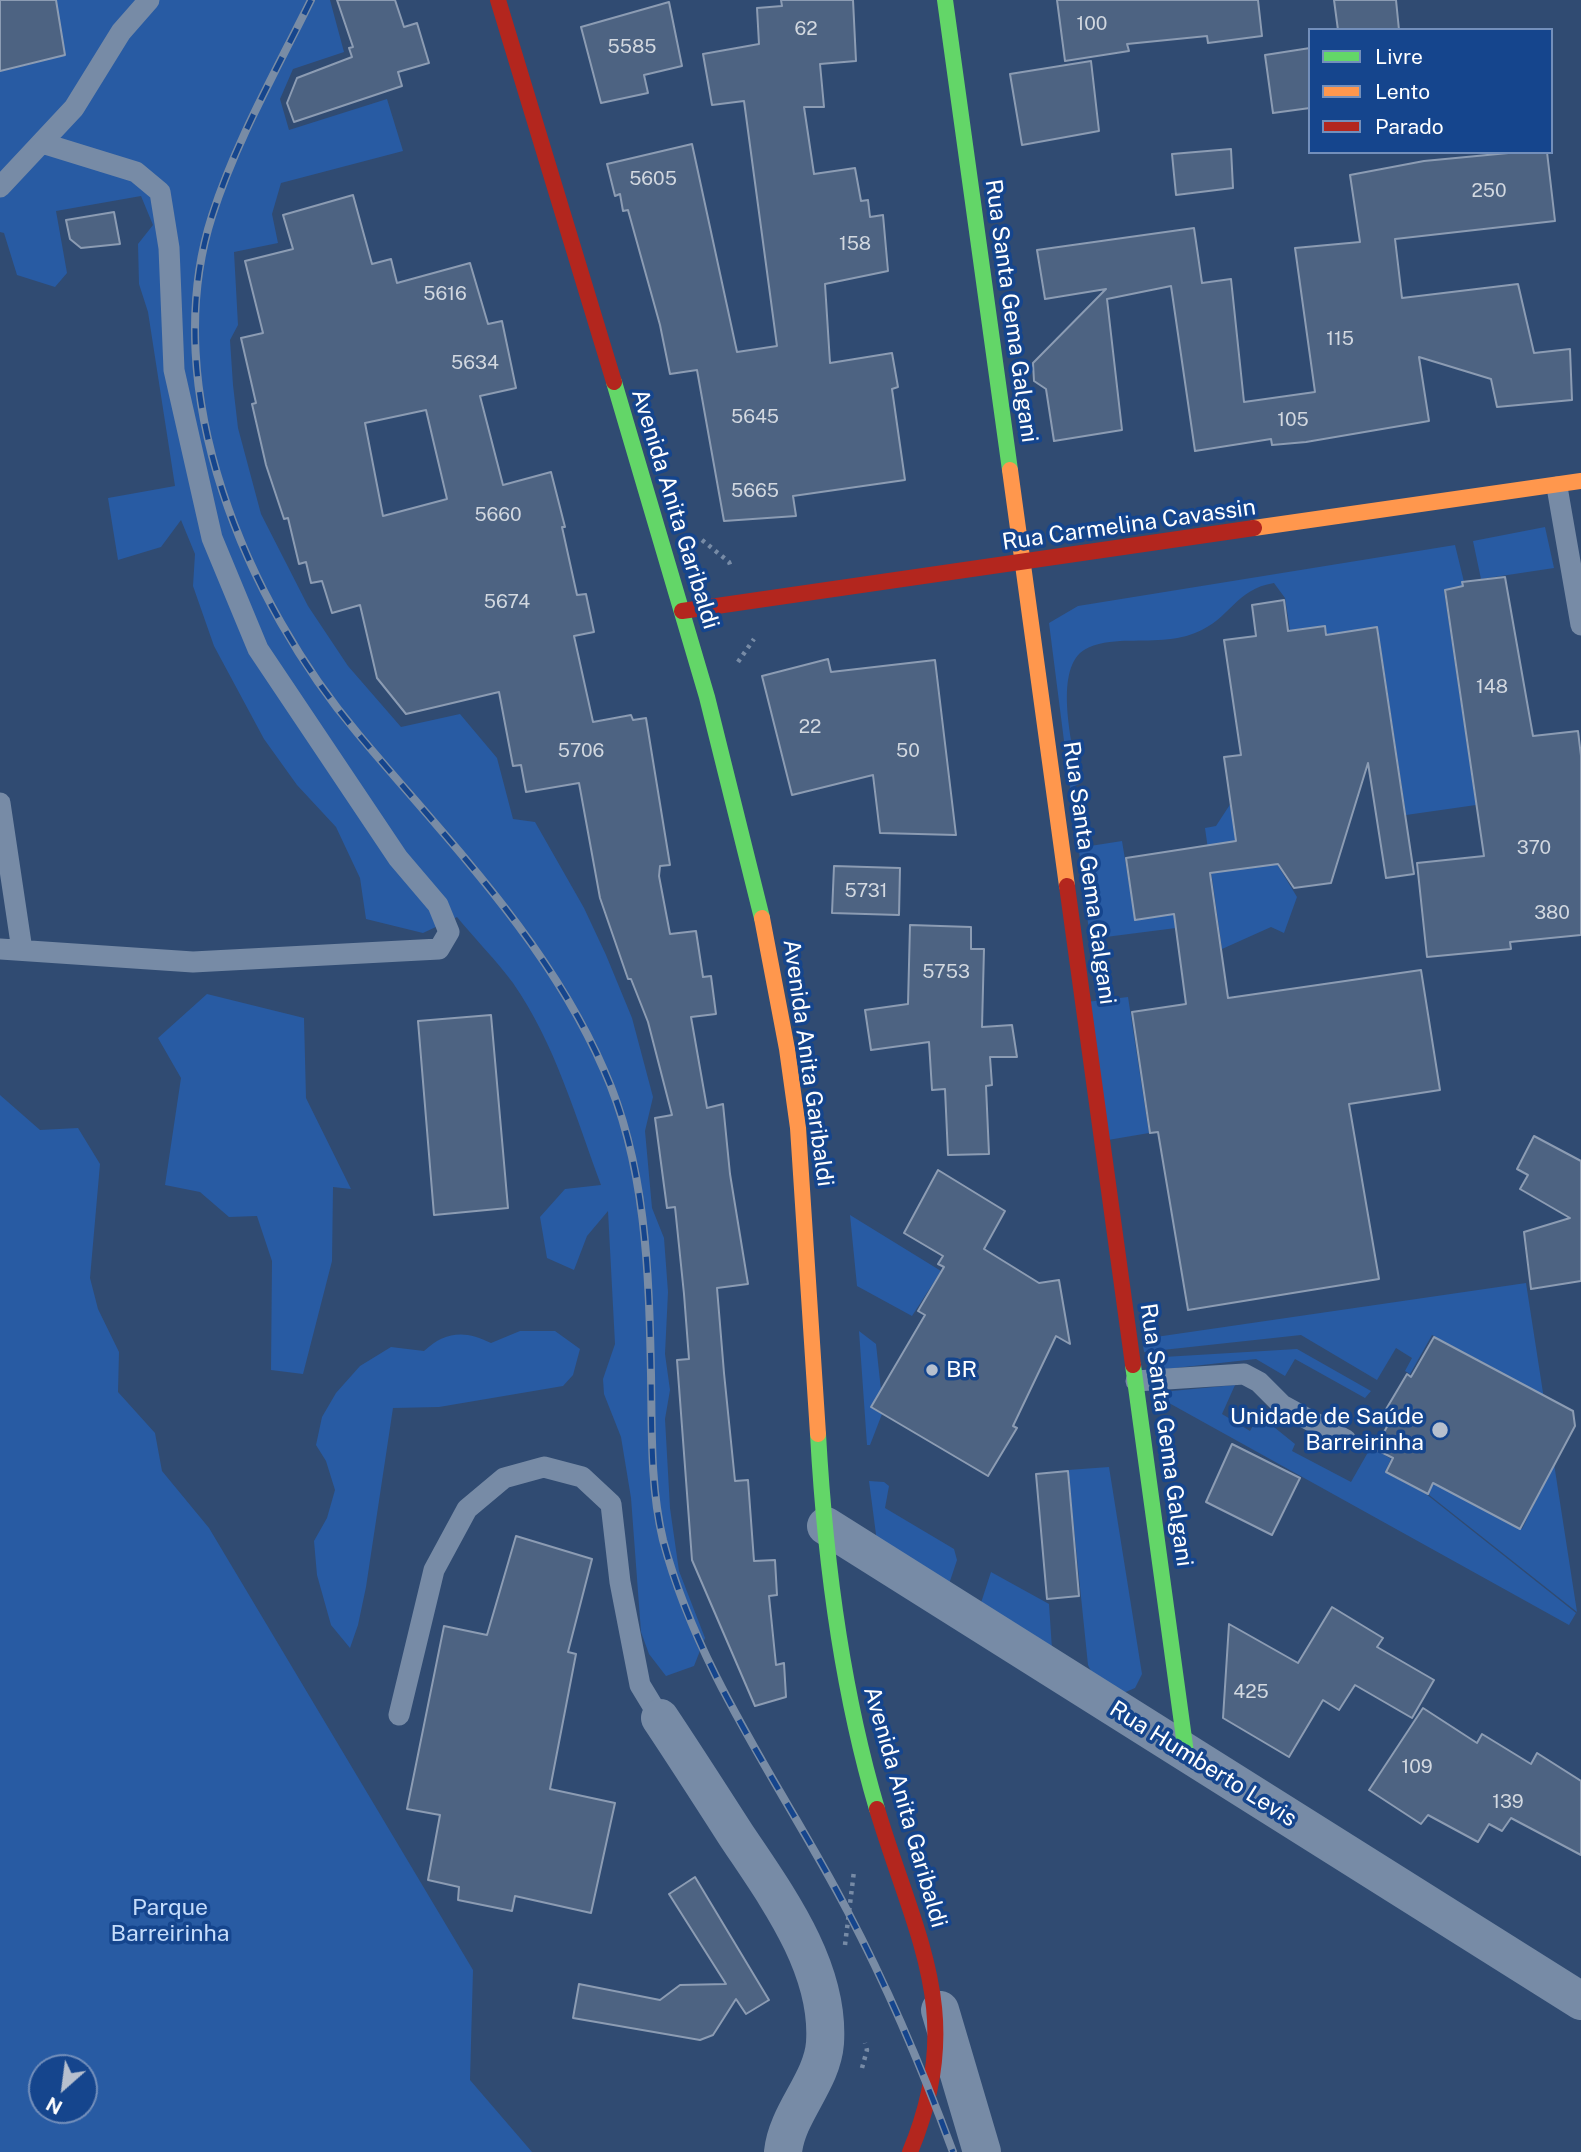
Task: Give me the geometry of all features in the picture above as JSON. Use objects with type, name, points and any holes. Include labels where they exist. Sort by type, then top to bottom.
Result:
[{"type":"main road","name":"Avenida Anita Garibaldi","points":[[498,0],[682,611],[751,864],[788,1053],[803,1173],[826,1525],[844,1676],[856,1734],[934,1990],[935,2047],[931,2092],[910,2152]]},
{"type":"main road","name":"Rua Santa Gema Galgani","points":[[945,0],[1186,1753]]},
{"type":"main road","name":"Rua Carmelina Cavassin","points":[[682,611],[1557,487],[1581,481]]},
{"type":"street","name":"Rua Humberto Levis","points":[[826,1525],[1581,2001]]},
{"type":"street","points":[[660,1718],[782,1906],[807,1956],[820,1990],[825,2020],[824,2047],[792,2119],[783,2152]]},
{"type":"street","points":[[934,1990],[982,2152]]},
{"type":"lane","points":[[0,187],[74,108],[121,32],[149,0]]},
{"type":"lane","points":[[0,949],[193,962],[439,949],[449,932],[438,905],[398,858],[258,649],[212,538],[174,370],[169,248],[160,192],[136,172],[42,143]]},
{"type":"lane","points":[[1557,487],[1581,625]]},
{"type":"lane","points":[[0,803],[22,950]]},
{"type":"lane","points":[[1136,1381],[1244,1374],[1259,1382],[1282,1405],[1346,1440]]},
{"type":"lane","points":[[399,1715],[434,1570],[467,1509],[504,1478],[544,1466],[582,1476],[611,1504],[620,1582],[640,1685],[660,1718]]},
{"type":"green space","points":[[0,0],[330,0],[344,52],[293,69],[280,99],[289,130],[387,99],[403,151],[281,183],[272,214],[278,243],[234,252],[238,325],[230,340],[238,428],[261,514],[308,606],[348,666],[401,727],[460,714],[497,758],[513,819],[535,822],[584,908],[632,1018],[653,1097],[645,1131],[652,1208],[664,1238],[668,1292],[665,1354],[670,1390],[665,1419],[670,1508],[679,1571],[705,1638],[694,1666],[666,1676],[649,1654],[641,1632],[631,1498],[621,1437],[604,1394],[603,1379],[615,1344],[608,1211],[587,1236],[574,1270],[547,1258],[540,1217],[565,1189],[601,1185],[563,1081],[541,1030],[513,983],[457,917],[423,933],[366,919],[360,878],[336,827],[297,785],[264,739],[214,646],[193,586],[195,554],[181,520],[161,547],[118,560],[108,498],[175,486],[148,312],[139,284],[138,244],[153,225],[141,196],[56,211],[67,273],[55,287],[17,275],[4,233],[0,232]]},
{"type":"green space","points":[[1545,527],[1554,568],[1481,579],[1473,541]]},
{"type":"green space","points":[[1455,545],[1465,586],[1444,590],[1476,805],[1406,815],[1378,629],[1328,636],[1325,626],[1290,630],[1285,598],[1274,583],[1250,591],[1217,620],[1195,633],[1168,639],[1104,643],[1080,653],[1072,664],[1068,679],[1068,716],[1079,784],[1070,788],[1049,623],[1078,606]]},
{"type":"green space","points":[[1081,802],[1090,846],[1122,841],[1135,920],[1173,914],[1176,928],[1090,939],[1073,803]]},
{"type":"green space","points":[[1231,803],[1257,867],[1277,864],[1297,897],[1284,933],[1271,927],[1222,949],[1205,828],[1216,826]]},
{"type":"green space","points":[[207,994],[304,1018],[306,1098],[351,1189],[333,1187],[332,1261],[303,1374],[271,1370],[272,1261],[257,1216],[229,1217],[200,1192],[165,1185],[181,1078],[158,1038]]},
{"type":"green space","points":[[1128,997],[1149,1133],[1108,1140],[1086,1002]]},
{"type":"green space","name":"Parque Barreirinha","points":[[0,1095],[40,1130],[78,1128],[100,1164],[90,1278],[98,1309],[119,1352],[118,1392],[155,1433],[162,1471],[209,1528],[473,1970],[470,2080],[532,2152],[0,2152]]},
{"type":"green space","points":[[850,1215],[941,1271],[912,1316],[857,1286]]},
{"type":"green space","points":[[1526,1283],[1577,1612],[1428,1494],[1433,1483],[1522,1529],[1550,1472],[1528,1460],[1486,1385],[1494,1368],[1432,1335],[1410,1374],[1405,1371],[1412,1358],[1396,1348],[1377,1380],[1301,1335],[1144,1352],[1142,1339]]},
{"type":"green space","points":[[520,1331],[555,1331],[580,1349],[573,1375],[563,1386],[439,1407],[393,1408],[366,1587],[350,1648],[331,1625],[317,1575],[314,1541],[327,1518],[335,1490],[326,1461],[316,1445],[322,1417],[336,1393],[360,1366],[391,1347],[424,1351],[440,1339],[456,1335],[473,1336],[491,1343]]},
{"type":"green space","points":[[859,1331],[876,1344],[881,1390],[870,1407],[882,1414],[870,1445],[867,1445]]},
{"type":"green space","points":[[1297,1349],[1371,1391],[1365,1398],[1295,1359],[1285,1376],[1256,1359],[1148,1371],[1147,1358]]},
{"type":"green space","points":[[1235,1385],[1222,1414],[1250,1431],[1259,1415],[1295,1444],[1292,1451],[1351,1482],[1371,1447],[1391,1459],[1385,1472],[1426,1494],[1576,1613],[1569,1625],[1151,1393]]},
{"type":"green space","points":[[1109,1467],[1142,1674],[1135,1688],[1121,1694],[1093,1675],[1088,1665],[1068,1470]]},
{"type":"green space","points":[[869,1481],[884,1482],[889,1486],[885,1508],[954,1549],[957,1560],[948,1587],[877,1542]]},
{"type":"green space","points":[[991,1572],[1049,1604],[1052,1649],[980,1606]]},
{"type":"building","points":[[0,0],[56,0],[65,55],[0,71]]},
{"type":"building","points":[[337,0],[395,0],[404,27],[417,23],[429,63],[398,72],[402,86],[294,122],[287,103],[297,78],[352,57],[349,48],[353,47]]},
{"type":"building","points":[[781,0],[853,0],[856,61],[820,64],[824,107],[804,107],[814,174],[855,168],[861,201],[868,200],[870,217],[883,215],[888,271],[825,284],[830,363],[892,353],[898,387],[892,389],[905,480],[793,496],[796,516],[724,521],[697,370],[670,374],[660,325],[628,210],[623,211],[620,194],[615,196],[607,164],[692,144],[737,352],[777,346],[744,101],[712,105],[703,54],[759,44],[757,8],[782,6]]},
{"type":"building","points":[[1057,0],[1258,0],[1262,36],[1208,43],[1207,36],[1127,44],[1129,51],[1065,61]]},
{"type":"building","points":[[1334,0],[1396,0],[1399,28],[1338,28]]},
{"type":"building","points":[[669,2],[682,66],[644,75],[648,93],[601,103],[581,27]]},
{"type":"building","points":[[1308,48],[1308,108],[1273,113],[1265,55]]},
{"type":"building","points":[[1091,61],[1099,131],[1022,145],[1010,74]]},
{"type":"building","points":[[1231,149],[1233,188],[1176,195],[1172,154]]},
{"type":"building","points":[[1498,154],[1547,154],[1555,221],[1395,239],[1402,298],[1518,284],[1534,353],[1570,349],[1572,400],[1497,407],[1491,379],[1419,357],[1429,421],[1306,442],[1272,445],[1271,439],[1195,451],[1171,286],[1107,299],[1122,430],[1054,441],[1046,389],[1034,381],[1033,363],[1106,289],[1045,299],[1037,250],[1194,228],[1202,283],[1231,279],[1244,402],[1315,392],[1295,248],[1360,242],[1350,175],[1424,161]]},
{"type":"building","points":[[353,195],[372,264],[391,259],[397,283],[470,263],[488,324],[502,321],[516,388],[480,396],[503,485],[551,472],[565,527],[562,527],[577,595],[586,594],[594,632],[574,636],[593,722],[631,715],[633,720],[646,718],[670,865],[660,866],[659,876],[670,934],[696,931],[703,977],[711,976],[716,1014],[691,1017],[707,1108],[723,1104],[730,1174],[748,1284],[717,1288],[735,1481],[748,1480],[754,1561],[775,1560],[777,1595],[769,1596],[776,1665],[784,1663],[786,1697],[755,1706],[692,1560],[677,1360],[689,1359],[684,1294],[675,1207],[667,1208],[655,1118],[672,1115],[648,1022],[631,979],[628,979],[600,898],[579,783],[526,792],[521,765],[513,766],[499,692],[406,714],[377,678],[360,605],[332,613],[322,581],[311,583],[306,562],[299,564],[288,518],[284,519],[266,465],[252,404],[256,403],[241,338],[263,333],[245,261],[293,249],[283,215]],"holes":[[[426,410],[447,499],[383,516],[365,423]]]},
{"type":"building","points":[[114,212],[120,244],[81,248],[70,239],[66,220]]},
{"type":"building","points":[[1505,577],[1533,736],[1578,731],[1581,756],[1581,935],[1510,942],[1511,949],[1427,957],[1417,863],[1484,856],[1445,590],[1463,586],[1462,582]]},
{"type":"building","points":[[1284,600],[1288,631],[1325,626],[1326,635],[1377,627],[1414,874],[1386,878],[1368,763],[1331,883],[1294,888],[1278,864],[1210,873],[1228,998],[1421,970],[1440,1090],[1349,1104],[1379,1279],[1188,1310],[1158,1132],[1150,1133],[1132,1012],[1186,1004],[1174,914],[1135,920],[1126,858],[1236,841],[1224,757],[1241,755],[1224,640],[1256,636],[1252,605]]},
{"type":"building","points":[[828,659],[831,672],[935,660],[956,835],[880,833],[873,775],[792,795],[762,676]]},
{"type":"building","points":[[834,866],[900,868],[899,915],[832,913]]},
{"type":"building","points":[[910,925],[971,927],[971,949],[984,949],[982,1027],[1012,1025],[1017,1057],[990,1057],[992,1085],[986,1086],[989,1154],[948,1155],[945,1089],[932,1090],[929,1042],[871,1050],[865,1010],[908,1004]]},
{"type":"building","points":[[491,1015],[508,1208],[434,1215],[418,1021]]},
{"type":"building","points":[[1534,1136],[1581,1161],[1581,1281],[1531,1289],[1524,1232],[1570,1218],[1520,1189],[1528,1175],[1517,1169]]},
{"type":"building","points":[[938,1170],[1005,1211],[984,1249],[1039,1283],[1059,1280],[1070,1344],[1056,1336],[1013,1426],[1017,1428],[988,1476],[871,1407],[925,1315],[918,1311],[944,1267],[938,1264],[943,1256],[904,1233]]},
{"type":"building","name":"Unidade de Saúde Barreirinha","points":[[1434,1337],[1573,1411],[1575,1426],[1520,1529],[1433,1483],[1428,1494],[1386,1472],[1393,1458],[1375,1449],[1390,1421],[1382,1416],[1407,1374],[1411,1377]]},
{"type":"building","points":[[1232,1444],[1300,1478],[1272,1535],[1206,1502]]},
{"type":"building","points":[[1068,1471],[1079,1596],[1047,1599],[1036,1474]]},
{"type":"building","points":[[516,1536],[592,1559],[568,1652],[576,1654],[550,1789],[615,1803],[591,1913],[515,1896],[512,1911],[458,1900],[459,1887],[428,1880],[440,1815],[407,1809],[444,1626],[487,1635]]},
{"type":"building","points":[[1332,1607],[1383,1638],[1377,1647],[1434,1680],[1412,1718],[1355,1685],[1339,1710],[1323,1700],[1289,1757],[1223,1718],[1229,1624],[1298,1663]]},
{"type":"building","points":[[1423,1708],[1477,1743],[1482,1734],[1531,1764],[1537,1753],[1581,1781],[1581,1855],[1511,1818],[1502,1831],[1489,1824],[1478,1842],[1428,1815],[1421,1824],[1369,1790]]},
{"type":"building","points":[[695,1877],[769,2000],[746,2014],[736,1999],[713,2035],[700,2040],[573,2018],[579,1984],[660,2000],[680,1985],[726,1984],[669,1894]]},
{"type":"railway","points":[[311,0],[257,106],[222,188],[212,216],[198,283],[196,352],[204,422],[222,491],[249,559],[281,623],[318,682],[525,935],[555,978],[604,1070],[618,1106],[637,1181],[649,1297],[652,1457],[656,1499],[663,1540],[679,1590],[720,1685],[863,1941],[904,2030],[953,2152]]},
{"type":"traffic: fast","points":[[945,0],[1010,470]]},
{"type":"traffic: fast","points":[[614,382],[707,697],[762,918]]},
{"type":"traffic: fast","points":[[1133,1365],[1186,1753]]},
{"type":"traffic: fast","points":[[818,1434],[830,1576],[844,1670],[877,1809]]},
{"type":"traffic: slow","points":[[1010,470],[1067,886]]},
{"type":"traffic: slow","points":[[1254,528],[1581,481]]},
{"type":"traffic: slow","points":[[762,918],[787,1049],[798,1128],[818,1434]]},
{"type":"traffic: jam","points":[[498,0],[614,382]]},
{"type":"traffic: jam","points":[[682,611],[1254,528]]},
{"type":"traffic: jam","points":[[1067,886],[1133,1365]]},
{"type":"traffic: jam","points":[[877,1809],[920,1939],[930,1978],[935,2018],[934,2059],[927,2103],[910,2152]]},
{"type":"place","name":"BR","points":[[932,1370]]},
{"type":"place","name":"Unidade de Saúde Barreirinha","points":[[1440,1430]]}]
